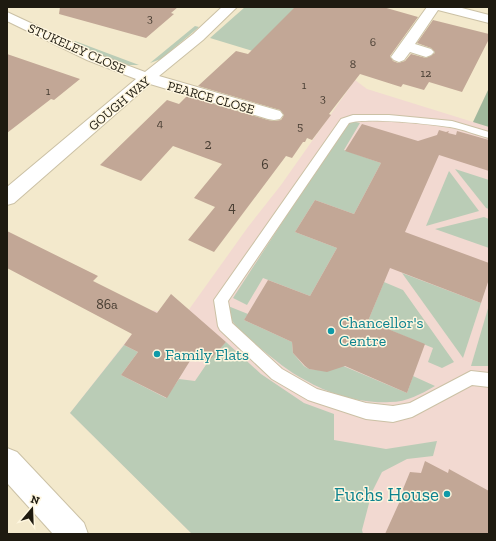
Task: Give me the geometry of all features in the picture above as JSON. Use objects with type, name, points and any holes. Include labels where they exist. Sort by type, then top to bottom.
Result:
[{"type":"street","name":"GOUGH WAY","points":[[7,198],[147,78],[198,37],[230,7]]},
{"type":"street","points":[[426,52],[402,52],[434,7]]},
{"type":"street","points":[[441,7],[489,19]]},
{"type":"street","name":"STUKELEY CLOSE","points":[[7,16],[92,57],[147,78]]},
{"type":"street","name":"PEARCE CLOSE","points":[[147,78],[280,109],[266,130]]},
{"type":"street","points":[[7,462],[73,534]]},
{"type":"lane","points":[[489,135],[452,124],[389,118],[354,118],[345,122],[221,300],[225,326],[277,374],[314,396],[366,411],[393,414],[412,410],[471,378],[489,380]]},
{"type":"shaded area","points":[[355,80],[367,89],[473,122],[489,88],[489,534],[192,534],[70,413],[146,316],[154,310],[175,318],[185,315],[248,227],[281,185]]},
{"type":"green space","points":[[245,7],[295,7],[279,59],[210,38]]},
{"type":"green space","points":[[195,26],[199,27],[161,59],[150,63]]},
{"type":"green space","points":[[75,41],[139,65],[121,65],[70,44]]},
{"type":"green space","points":[[489,88],[489,127],[473,122]]},
{"type":"green space","points":[[352,121],[360,123],[344,150],[381,163],[354,214],[315,200],[295,232],[337,248],[310,296],[263,278],[247,305],[233,298],[346,124]]},
{"type":"green space","points":[[455,169],[489,180],[489,209],[486,208]]},
{"type":"green space","points":[[449,171],[479,211],[426,226]]},
{"type":"green space","points":[[484,217],[489,219],[489,248],[435,229]]},
{"type":"green space","points":[[402,273],[481,303],[463,358]]},
{"type":"green space","points":[[384,282],[403,290],[454,362],[442,368],[428,362],[433,348],[368,321]]},
{"type":"green space","points":[[489,305],[489,366],[471,366]]},
{"type":"green space","points":[[228,306],[248,314],[244,320],[292,342],[293,353],[304,366],[309,369],[327,371],[341,365],[407,393],[413,376],[435,386],[419,395],[396,402],[357,400],[324,390],[293,373],[252,341],[231,319]]},
{"type":"green space","points":[[226,342],[261,374],[304,403],[334,414],[334,440],[386,449],[437,441],[433,456],[407,459],[382,472],[372,492],[362,530],[363,534],[192,534],[70,413],[124,345],[138,352],[121,375],[166,398],[179,379],[195,381],[212,356]]},
{"type":"building","points":[[60,7],[178,7],[171,13],[174,14],[146,38],[59,14]]},
{"type":"building","points":[[295,7],[383,7],[418,17],[390,56],[393,61],[398,63],[405,61],[411,54],[426,58],[435,53],[431,48],[417,43],[433,20],[489,34],[489,39],[462,92],[429,82],[424,90],[403,84],[401,87],[360,74],[329,114],[331,115],[312,140],[307,138],[292,158],[286,156],[214,252],[188,240],[215,207],[194,198],[222,164],[173,146],[141,181],[100,165],[167,100],[179,104],[187,96],[268,120],[281,120],[284,115],[280,110],[198,86],[236,51],[248,54]]},
{"type":"building","points":[[7,54],[80,79],[54,100],[51,99],[7,133]]},
{"type":"building","points":[[362,124],[418,141],[437,135],[439,130],[446,132],[449,131],[448,133],[456,135],[457,131],[489,140],[489,171],[439,155],[405,232],[489,263],[489,279],[481,303],[390,268],[368,321],[425,344],[407,393],[345,366],[327,372],[309,369],[293,353],[292,342],[244,320],[268,280],[310,296],[337,248],[295,232],[315,200],[354,214],[381,163],[345,151]]},
{"type":"building","points":[[7,231],[98,276],[93,281],[157,313],[171,294],[226,342],[207,363],[193,356],[167,398],[121,375],[138,352],[124,345],[132,334],[7,268]]},
{"type":"building","name":"Fuchs House","points":[[425,461],[448,473],[449,469],[489,491],[489,534],[385,534],[404,492],[403,489],[410,472],[421,473]]},
{"type":"place","name":"Chancellor's Centre","points":[[331,331]]},
{"type":"place","name":"Family Flats","points":[[157,354]]},
{"type":"place","name":"Fuchs House","points":[[447,494]]}]
